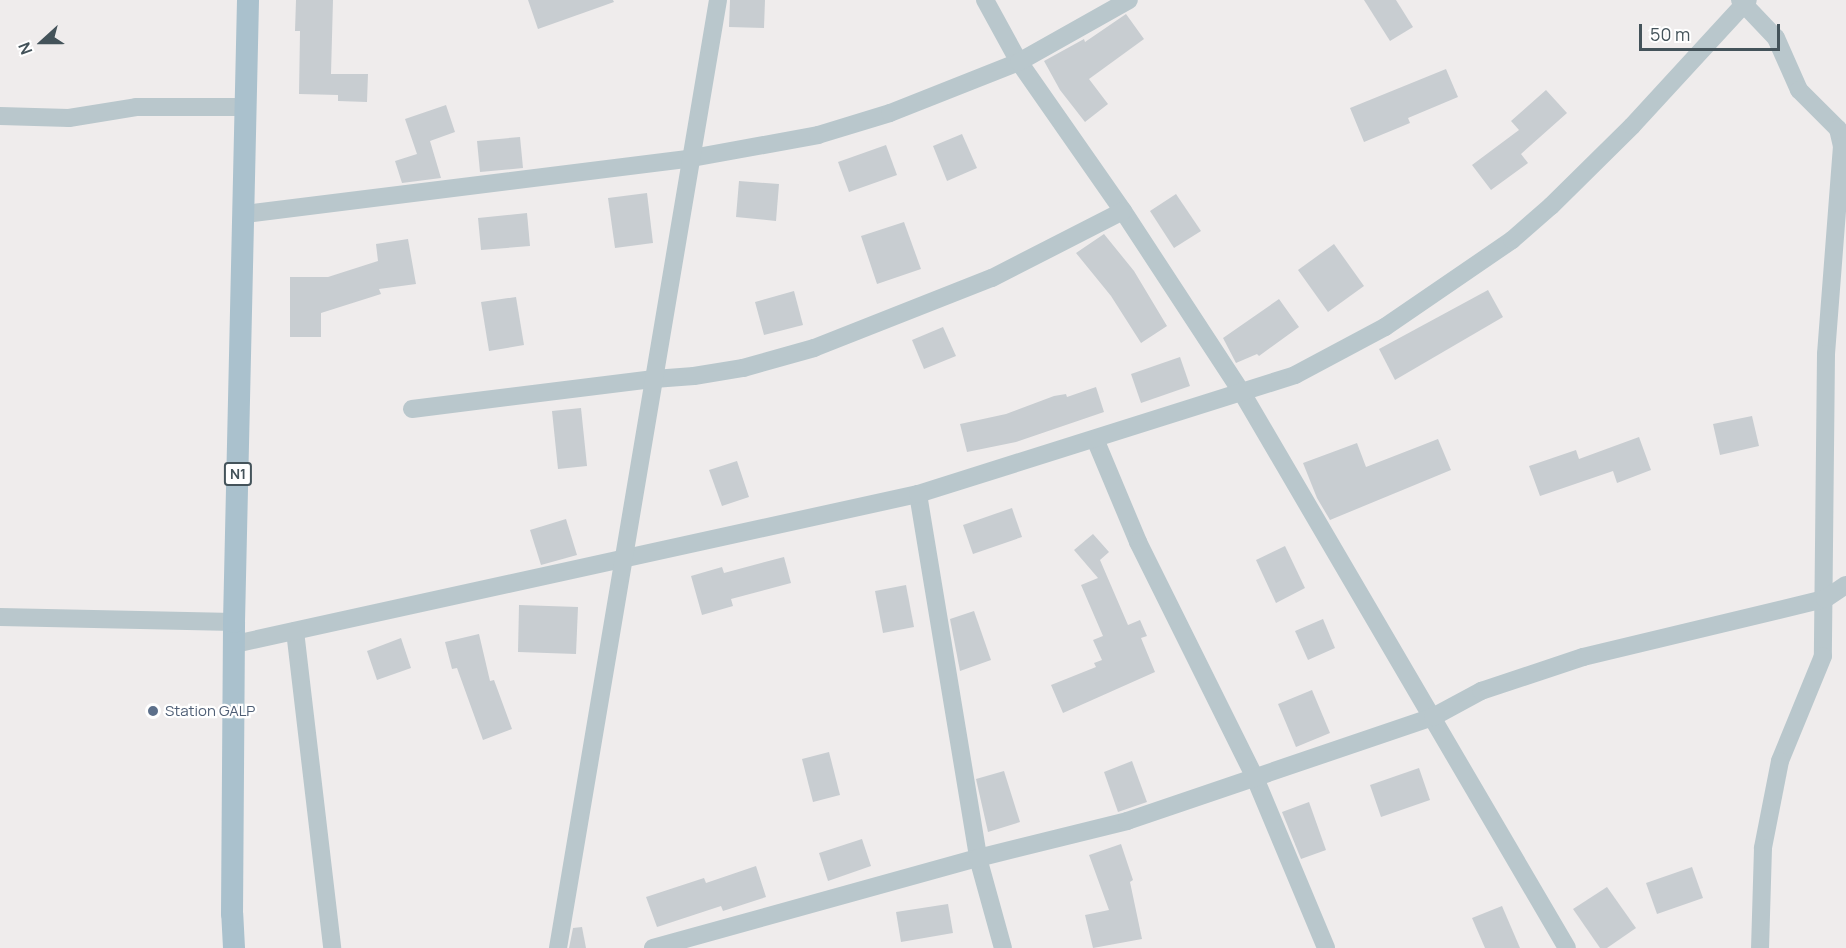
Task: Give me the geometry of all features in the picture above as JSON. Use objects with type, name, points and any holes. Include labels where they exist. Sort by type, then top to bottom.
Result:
[{"type":"main road","name":"N1","points":[[234,948],[232,914],[235,633],[248,0]]},
{"type":"street","points":[[558,948],[718,0]]},
{"type":"street","points":[[985,0],[1019,62],[1123,212],[1241,391],[1567,948]]},
{"type":"street","points":[[245,214],[692,158],[818,135],[890,113],[1019,62],[1129,0]]},
{"type":"street","points":[[0,616],[235,633],[295,631],[918,494],[1295,375],[1342,352],[1385,327],[1512,240],[1551,206],[1632,126],[1744,2],[1776,38],[1799,90],[1842,130],[1826,354],[1825,599],[1822,656],[1780,761],[1763,848],[1760,948]]},
{"type":"street","points":[[0,116],[69,118],[136,107],[247,107]]},
{"type":"street","points":[[412,409],[743,368],[814,348],[992,278],[1123,212]]},
{"type":"street","points":[[1095,440],[1138,542],[1255,778],[1326,948]]},
{"type":"street","points":[[918,494],[978,858],[1003,948]]},
{"type":"street","points":[[653,948],[978,858],[1127,822],[1433,717],[1480,691],[1583,657],[1825,599],[1846,585]]},
{"type":"street","points":[[295,631],[332,948]]},
{"type":"building","points":[[296,0],[333,0],[331,74],[368,74],[367,102],[338,101],[338,95],[299,94],[300,31],[295,31]]},
{"type":"building","points":[[528,0],[613,0],[614,2],[538,29]]},
{"type":"building","points":[[730,0],[765,0],[764,28],[729,27]]},
{"type":"building","points":[[1364,0],[1396,0],[1413,27],[1390,41]]},
{"type":"building","points":[[1126,14],[1144,39],[1089,79],[1108,104],[1085,122],[1060,90],[1044,61],[1084,39],[1085,42]]},
{"type":"building","points":[[1446,69],[1458,97],[1408,118],[1410,123],[1364,142],[1350,108]]},
{"type":"building","points":[[1546,90],[1567,113],[1521,154],[1528,163],[1491,190],[1472,165],[1519,130],[1511,121]]},
{"type":"building","points":[[446,105],[455,132],[430,141],[441,178],[402,183],[395,161],[417,154],[405,119]]},
{"type":"building","points":[[962,134],[977,168],[947,181],[933,146]]},
{"type":"building","points":[[520,137],[523,168],[480,172],[477,141]]},
{"type":"building","points":[[886,145],[897,175],[849,192],[838,162]]},
{"type":"building","points":[[739,181],[779,184],[776,221],[736,217]]},
{"type":"building","points":[[647,193],[653,243],[615,248],[608,198]]},
{"type":"building","points":[[1176,194],[1201,231],[1174,248],[1150,211]]},
{"type":"building","points":[[527,213],[530,246],[481,250],[478,218]]},
{"type":"building","points":[[904,222],[921,269],[877,284],[861,236]]},
{"type":"building","points":[[1104,234],[1134,271],[1167,326],[1141,343],[1111,296],[1076,253]]},
{"type":"building","points":[[408,239],[416,284],[379,289],[381,294],[321,313],[321,337],[290,337],[290,277],[328,277],[378,261],[376,244]]},
{"type":"building","points":[[1334,244],[1364,286],[1328,312],[1298,270]]},
{"type":"building","points":[[1488,290],[1503,317],[1395,380],[1379,349]]},
{"type":"building","points":[[794,291],[803,325],[764,335],[755,302]]},
{"type":"building","points":[[516,297],[524,345],[489,351],[481,302]]},
{"type":"building","points":[[1279,299],[1299,327],[1259,356],[1257,354],[1236,363],[1223,338]]},
{"type":"building","points":[[943,327],[956,356],[924,369],[912,340]]},
{"type":"building","points":[[1180,357],[1190,386],[1141,403],[1131,374]]},
{"type":"building","points":[[1096,387],[1104,412],[1016,442],[967,452],[960,424],[1006,414],[1054,396],[1066,394],[1067,397]]},
{"type":"building","points":[[581,408],[587,466],[558,469],[552,411]]},
{"type":"building","points":[[1752,416],[1759,446],[1720,455],[1713,424]]},
{"type":"building","points":[[1639,437],[1651,470],[1617,483],[1613,471],[1540,496],[1529,466],[1576,450],[1579,459]]},
{"type":"building","points":[[1438,439],[1451,470],[1330,520],[1317,498],[1303,463],[1357,443],[1366,467]]},
{"type":"building","points":[[737,461],[749,497],[722,506],[709,470]]},
{"type":"building","points":[[1012,508],[1022,537],[973,554],[963,525]]},
{"type":"building","points":[[566,519],[577,555],[541,565],[530,530]]},
{"type":"building","points":[[1093,534],[1109,552],[1100,560],[1128,625],[1140,620],[1147,636],[1141,638],[1155,672],[1063,713],[1051,685],[1096,667],[1094,663],[1102,660],[1093,640],[1103,636],[1081,585],[1098,578],[1074,550]]},
{"type":"building","points":[[1285,546],[1305,588],[1276,603],[1256,560]]},
{"type":"building","points":[[784,557],[791,583],[731,599],[733,606],[702,615],[691,576],[722,567],[724,573]]},
{"type":"building","points":[[906,585],[914,627],[883,633],[875,591]]},
{"type":"building","points":[[519,605],[578,607],[576,654],[518,652]]},
{"type":"building","points":[[974,611],[991,660],[960,671],[950,619]]},
{"type":"building","points":[[1323,619],[1335,648],[1308,660],[1295,631]]},
{"type":"building","points":[[479,634],[490,681],[494,680],[512,729],[483,740],[457,668],[452,669],[445,642]]},
{"type":"building","points":[[401,638],[411,668],[377,680],[367,651]]},
{"type":"building","points":[[1312,690],[1330,733],[1296,747],[1278,704]]},
{"type":"building","points":[[829,752],[840,795],[813,802],[802,759]]},
{"type":"building","points":[[1132,761],[1147,802],[1118,812],[1104,772]]},
{"type":"building","points":[[1419,768],[1430,800],[1381,817],[1370,785]]},
{"type":"building","points":[[1004,771],[1020,822],[988,832],[976,779]]},
{"type":"building","points":[[1309,802],[1326,850],[1301,859],[1282,812]]},
{"type":"building","points":[[862,839],[871,866],[828,881],[819,853]]},
{"type":"building","points":[[1121,844],[1133,880],[1130,882],[1142,939],[1093,948],[1085,915],[1109,910],[1089,855]]},
{"type":"building","points":[[756,866],[766,897],[723,911],[721,906],[657,927],[646,897],[704,878],[706,883]]},
{"type":"building","points":[[1692,867],[1703,898],[1657,914],[1646,883]]},
{"type":"building","points":[[1607,887],[1636,928],[1607,948],[1600,948],[1573,909]]},
{"type":"building","points":[[948,904],[953,933],[901,942],[896,912]]},
{"type":"building","points":[[1502,906],[1520,948],[1485,948],[1472,918]]},
{"type":"building","points":[[582,927],[586,948],[569,948],[573,928]]},
{"type":"place","name":"Station GALP","points":[[153,711]]}]
